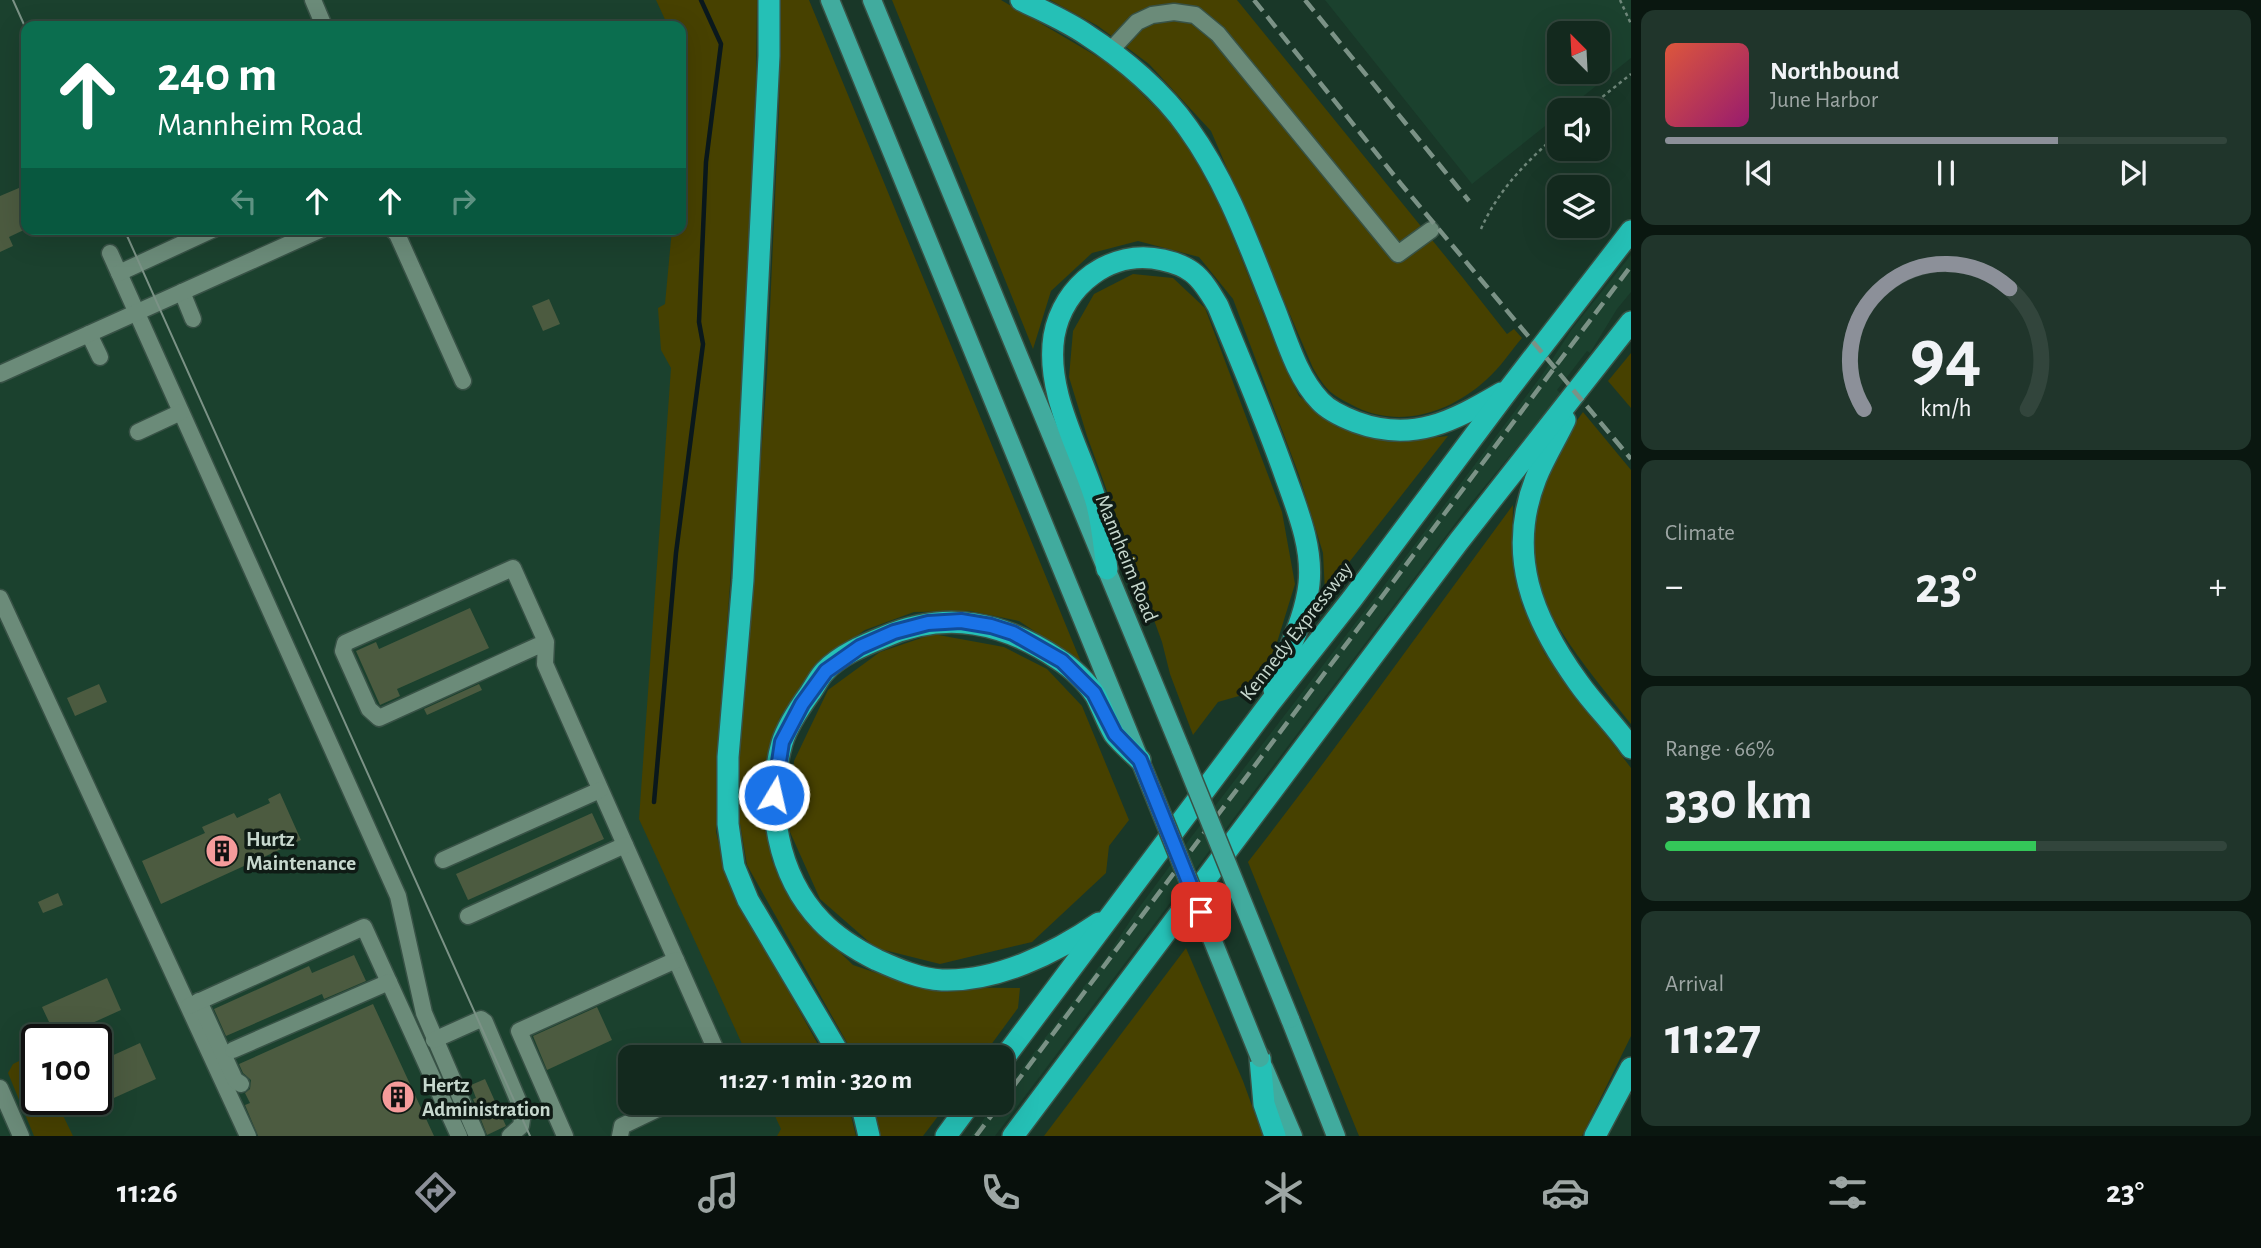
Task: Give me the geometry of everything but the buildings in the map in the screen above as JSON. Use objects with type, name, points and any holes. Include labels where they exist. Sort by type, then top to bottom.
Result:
[{"type":"highway","points":[[769,0],[769,56],[743,580],[728,757],[728,824],[734,866],[748,900],[834,1045]]},
{"type":"highway","points":[[1021,0],[1085,33],[1110,51],[1165,101],[1187,127],[1207,156],[1227,194],[1293,354],[1320,402],[1338,415],[1366,425],[1398,430],[1426,429],[1453,420],[1509,389]]},
{"type":"highway","name":"Kennedy Expressway","points":[[1014,1045],[1270,703],[1631,231]]},
{"type":"highway","points":[[1107,569],[1097,503],[1062,405],[1053,367],[1054,336],[1065,303],[1080,283],[1098,269],[1122,259],[1147,256],[1172,262],[1192,271],[1218,306],[1269,429],[1300,519],[1308,553],[1310,580],[1306,606],[1270,703]]},
{"type":"highway","points":[[1013,1136],[1459,541],[1631,322]]},
{"type":"highway","points":[[1587,378],[1536,478],[1523,523],[1523,550],[1528,591],[1547,633],[1578,682],[1631,748]]},
{"type":"highway","points":[[1123,900],[1099,923],[1079,936],[1012,967],[988,975],[940,980],[901,971],[854,948],[821,921],[799,891],[780,848],[774,795],[782,742],[802,704],[826,671],[860,647],[894,632],[928,623],[961,621],[991,626],[1013,633],[1062,661],[1094,693],[1115,734],[1140,760]]},
{"type":"highway","points":[[1027,1136],[1098,1022]]},
{"type":"highway","points":[[1260,1058],[1264,1104],[1275,1136]]},
{"type":"highway","points":[[1595,1136],[1631,1068]]},
{"type":"highway","points":[[864,1115],[869,1136]]},
{"type":"highway","points":[[946,1136],[961,1115]]},
{"type":"main road","points":[[830,0],[1293,1136]]},
{"type":"main road","name":"Mannheim Road","points":[[872,0],[1181,750],[1336,1136]]},
{"type":"street","points":[[313,0],[322,21]]},
{"type":"street","points":[[1110,51],[1137,22],[1152,15],[1174,12],[1195,15],[1218,34],[1398,254],[1431,230]]},
{"type":"street","points":[[119,273],[201,235]]},
{"type":"street","points":[[0,374],[309,235]]},
{"type":"street","points":[[397,235],[463,381]]},
{"type":"street","points":[[110,253],[398,896],[424,1013],[477,1136]]},
{"type":"street","points":[[182,292],[193,319]]},
{"type":"street","points":[[89,334],[100,357]]},
{"type":"street","points":[[138,432],[181,412]]},
{"type":"street","points":[[546,642],[379,718],[369,709],[343,651],[345,643],[513,568],[546,642],[545,664],[714,1045]]},
{"type":"street","points":[[0,598],[6,619],[194,1003],[235,1080],[241,1084]]},
{"type":"street","points":[[443,860],[600,790]]},
{"type":"street","points":[[468,916],[625,845]]},
{"type":"street","points":[[194,1003],[364,927],[459,1136]]},
{"type":"street","points":[[565,1136],[519,1031],[676,960]]},
{"type":"street","points":[[233,1050],[389,982]]},
{"type":"street","points":[[194,1003],[248,1136]]},
{"type":"street","points":[[434,1040],[481,1019],[485,1022],[523,1112],[521,1126],[510,1136]]},
{"type":"street","points":[[0,1088],[22,1136]]},
{"type":"street","points":[[620,1136],[622,1126],[645,1115]]},
{"type":"path","points":[[1620,0],[1631,24]]},
{"type":"path","points":[[1602,98],[1631,74]]},
{"type":"path","points":[[1481,229],[1506,186],[1547,144]]},
{"type":"shaded area","points":[[0,0],[714,0],[665,814],[771,1045],[618,1045],[618,1115],[803,1115],[813,1136],[0,1136]]},
{"type":"shaded area","points":[[656,0],[757,0],[755,157],[735,514],[716,779],[716,832],[729,884],[818,1045],[743,1045],[639,819],[671,368],[661,350],[658,308],[665,304],[671,235],[686,235],[686,21],[666,21]]},
{"type":"shaded area","points":[[781,0],[809,0],[1081,662],[1019,621],[970,611],[914,612],[865,630],[816,664],[780,717],[761,793],[772,861],[805,918],[853,965],[918,987],[1020,988],[1018,1008],[991,1045],[848,1045],[747,865],[738,812],[741,727],[767,375],[779,110]]},
{"type":"shaded area","points":[[892,0],[1001,0],[1115,67],[1182,134],[1223,212],[1282,361],[1299,396],[1337,427],[1389,442],[1448,436],[1325,593],[1323,553],[1299,475],[1233,299],[1199,257],[1138,241],[1092,253],[1051,291],[1033,349]]},
{"type":"shaded area","points":[[1050,0],[1237,0],[1507,334],[1514,329],[1522,338],[1496,370],[1472,391],[1457,401],[1425,414],[1390,417],[1356,407],[1335,395],[1313,368],[1211,131],[1149,64],[1098,26]]},
{"type":"shaded area","points":[[1325,0],[1631,0],[1631,58],[1610,75],[1610,21],[1547,21],[1547,84],[1598,84],[1581,98],[1547,98],[1547,125],[1472,184]]},
{"type":"shaded area","points":[[1631,255],[1631,292],[1617,309],[1590,353],[1587,351],[1557,390],[1561,394],[1466,509],[1014,1111],[1014,1079],[1107,956],[1192,836],[1542,375],[1572,329]]},
{"type":"shaded area","points":[[1133,274],[1173,278],[1205,308],[1282,512],[1295,584],[1275,649],[1246,694],[1218,702],[1193,735],[1087,436],[1069,377],[1073,331],[1094,294]]},
{"type":"shaded area","points":[[1631,353],[1631,408],[1608,381]]},
{"type":"shaded area","points":[[1583,412],[1631,470],[1631,724],[1558,626],[1543,598],[1533,569],[1528,540],[1532,505],[1560,448]]},
{"type":"shaded area","points":[[1513,505],[1512,553],[1522,605],[1545,654],[1631,768],[1631,1036],[1582,1136],[1359,1136],[1248,862]]},
{"type":"shaded area","points":[[933,634],[1004,647],[1047,669],[1082,706],[1129,820],[1109,846],[1106,873],[1032,942],[940,964],[876,948],[820,899],[790,832],[794,761],[828,690],[880,652]]},
{"type":"shaded area","points":[[1186,948],[1243,1081],[1263,1136],[1044,1136]]},
{"type":"shaded area","points":[[21,1060],[21,1104],[8,1073],[13,1064]]},
{"type":"shaded area","points":[[25,1115],[63,1115],[73,1136],[34,1136]]},
{"type":"shaded area","points":[[775,1115],[851,1115],[856,1136],[777,1136],[781,1129]]},
{"type":"shaded area","points":[[875,1115],[939,1115],[923,1136],[879,1136]]},
{"type":"shaded area","points":[[987,1115],[1011,1115],[995,1136],[971,1136]]},
{"type":"waterway","points":[[654,802],[676,553],[703,344],[699,322],[706,162],[721,44],[701,0]]},
{"type":"tram line","points":[[13,0],[22,21]]},
{"type":"tram line","points":[[127,235],[530,1136]]},
{"type":"railway","points":[[1254,0],[1401,184],[1631,459]]},
{"type":"railway","points":[[1305,0],[1469,201]]},
{"type":"railway","points":[[976,1136],[1631,266]]},
{"type":"place","name":"Hurtz Maintenance","points":[[222,851]]},
{"type":"place","name":"Hertz Administration","points":[[398,1097]]},
{"type":"route","points":[[774,795],[782,742],[802,704],[826,671],[860,647],[894,632],[928,623],[961,621],[991,626],[1013,633],[1062,661],[1094,693],[1115,734],[1140,760],[1201,912]]}]
